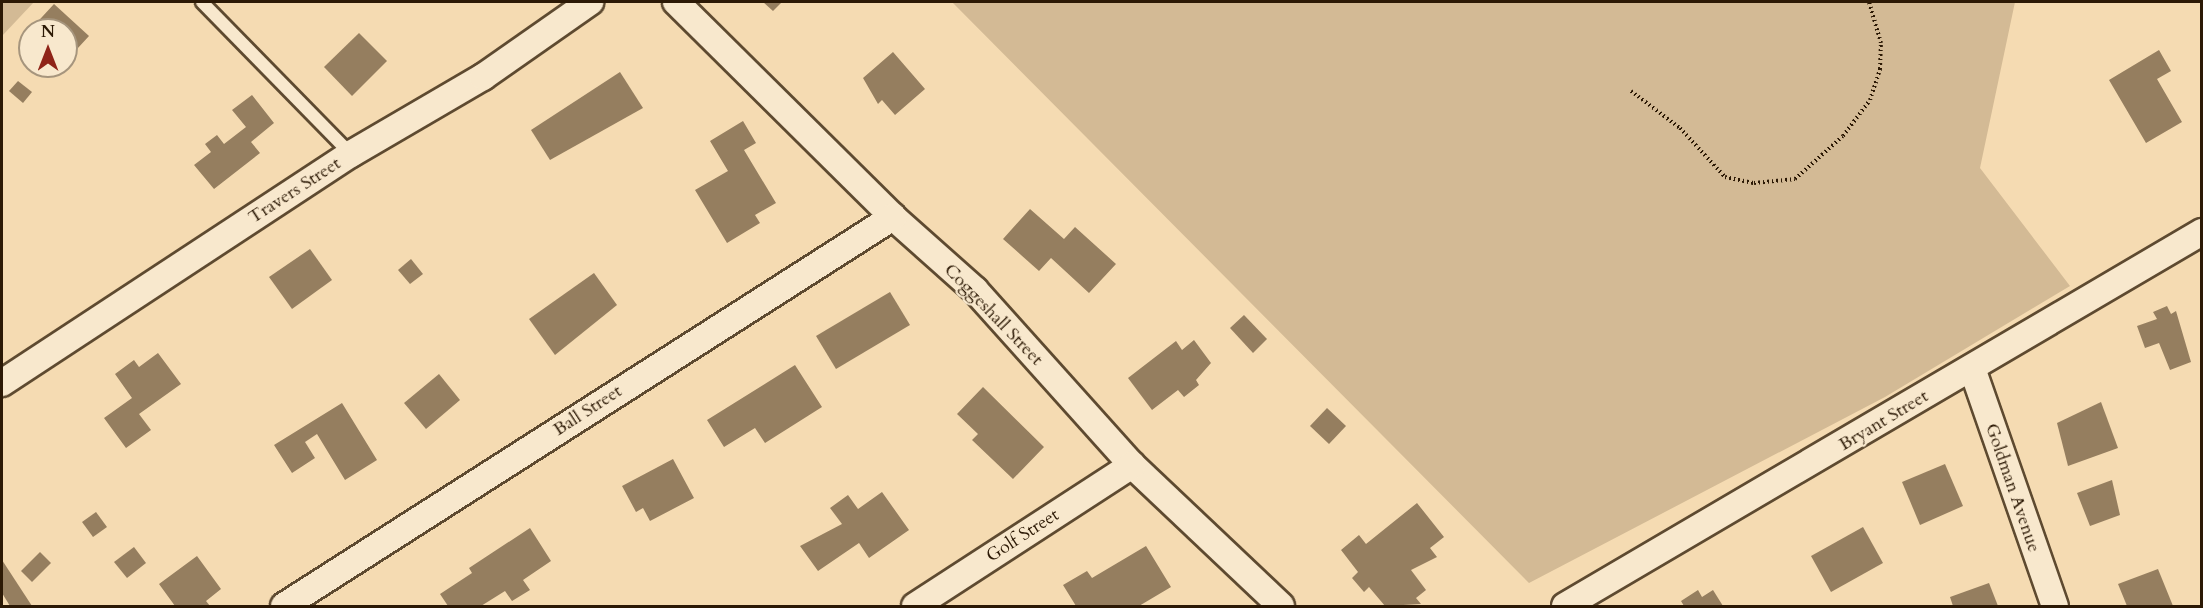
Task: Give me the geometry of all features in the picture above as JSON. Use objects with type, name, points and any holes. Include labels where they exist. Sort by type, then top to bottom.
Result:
[{"type":"street","name":"Travers Street","points":[[2,383],[351,154],[483,77],[590,2]]},
{"type":"street","name":"Coggeshall Street","points":[[676,2],[893,218],[975,290],[1132,465],[1281,606]]},
{"type":"street","name":"Ball Street","points":[[284,606],[893,218]]},
{"type":"street","name":"Bryant Street","points":[[1565,606],[2202,232]]},
{"type":"street","name":"Goldman Avenue","points":[[1972,368],[2055,606]]},
{"type":"street","name":"Golf Street","points":[[915,606],[1132,465]]},
{"type":"lane","points":[[202,2],[351,154]]},
{"type":"path","points":[[1631,92],[1680,128],[1725,177],[1754,183],[1796,179],[1843,135],[1870,100],[1880,69],[1881,43],[1869,2]]},
{"type":"shaded area","points":[[2,2],[34,2],[18,18],[2,36]]},
{"type":"shaded area","points":[[952,2],[2015,2],[1980,168],[2070,286],[1885,397],[1529,583]]},
{"type":"building","points":[[763,2],[782,2],[773,11]]},
{"type":"building","points":[[54,4],[69,18],[41,18]]},
{"type":"building","points":[[78,26],[89,36],[78,48]]},
{"type":"building","points":[[359,33],[387,61],[352,96],[324,67]]},
{"type":"building","points":[[2159,50],[2171,71],[2157,79],[2182,122],[2146,143],[2109,80]]},
{"type":"building","points":[[893,52],[925,89],[895,115],[882,100],[878,104],[863,78]]},
{"type":"building","points":[[620,72],[643,108],[550,160],[531,130]]},
{"type":"building","points":[[18,81],[32,92],[23,103],[9,91]]},
{"type":"building","points":[[252,95],[274,123],[251,142],[260,153],[214,189],[194,165],[211,152],[205,144],[217,135],[224,144],[246,127],[232,110]]},
{"type":"building","points":[[743,121],[756,143],[744,150],[776,203],[755,215],[760,223],[727,243],[695,190],[728,171],[710,141]]},
{"type":"building","points":[[1030,209],[1064,239],[1075,227],[1116,264],[1089,293],[1051,258],[1039,271],[1003,239]]},
{"type":"building","points":[[310,249],[332,280],[292,309],[269,277]]},
{"type":"building","points":[[411,259],[423,274],[410,284],[398,270]]},
{"type":"building","points":[[594,273],[617,305],[555,355],[529,319]]},
{"type":"building","points":[[890,292],[910,325],[836,369],[816,336]]},
{"type":"building","points":[[2167,306],[2171,314],[2176,311],[2191,362],[2170,370],[2159,343],[2145,348],[2137,326],[2157,319],[2153,312]]},
{"type":"building","points":[[1244,315],[1267,339],[1253,353],[1230,328]]},
{"type":"building","points":[[1194,340],[1211,363],[1196,380],[1199,385],[1184,397],[1178,390],[1152,410],[1128,378],[1176,341],[1182,350]]},
{"type":"building","points":[[158,353],[181,384],[139,414],[151,430],[126,448],[104,418],[132,398],[115,374],[134,360],[139,367]]},
{"type":"building","points":[[795,365],[822,407],[765,443],[755,428],[724,447],[707,420]]},
{"type":"building","points":[[439,374],[460,400],[426,429],[404,403]]},
{"type":"building","points":[[983,387],[1044,447],[1013,479],[972,440],[978,434],[957,414]]},
{"type":"building","points":[[2101,402],[2118,448],[2068,466],[2057,423]]},
{"type":"building","points":[[342,403],[377,460],[345,480],[317,434],[305,442],[315,458],[292,473],[274,445]]},
{"type":"building","points":[[1327,408],[1346,426],[1329,444],[1310,426]]},
{"type":"building","points":[[673,459],[694,498],[650,521],[643,508],[636,512],[622,486]]},
{"type":"building","points":[[1945,464],[1963,506],[1920,525],[1902,482]]},
{"type":"building","points":[[2112,480],[2120,515],[2090,526],[2077,493]]},
{"type":"building","points":[[882,492],[909,530],[869,558],[859,543],[818,571],[800,546],[842,524],[830,508],[848,495],[858,509]]},
{"type":"building","points":[[1417,503],[1444,537],[1430,548],[1437,557],[1411,570],[1426,590],[1416,598],[1421,604],[1385,606],[1369,587],[1364,592],[1352,578],[1358,572],[1341,550],[1359,535],[1366,544]]},
{"type":"building","points":[[96,512],[107,527],[93,537],[82,522]]},
{"type":"building","points":[[1863,527],[1883,563],[1831,592],[1811,556]]},
{"type":"building","points":[[530,528],[551,561],[523,580],[530,590],[512,601],[505,591],[481,606],[448,606],[440,594],[472,573],[469,568]]},
{"type":"building","points":[[1146,546],[1171,587],[1139,606],[1076,606],[1063,585],[1087,571],[1092,578]]},
{"type":"building","points":[[134,547],[146,563],[127,578],[114,562]]},
{"type":"building","points":[[40,552],[51,563],[32,582],[21,571]]},
{"type":"building","points":[[197,556],[221,589],[206,601],[210,606],[175,606],[159,584]]},
{"type":"building","points":[[2,560],[32,606],[10,606],[2,593]]},
{"type":"building","points":[[2158,569],[2173,606],[2127,606],[2118,584]]},
{"type":"building","points":[[1989,583],[1998,606],[1953,606],[1950,597]]},
{"type":"building","points":[[1698,590],[1702,597],[1713,590],[1723,606],[1684,606],[1681,601]]}]
